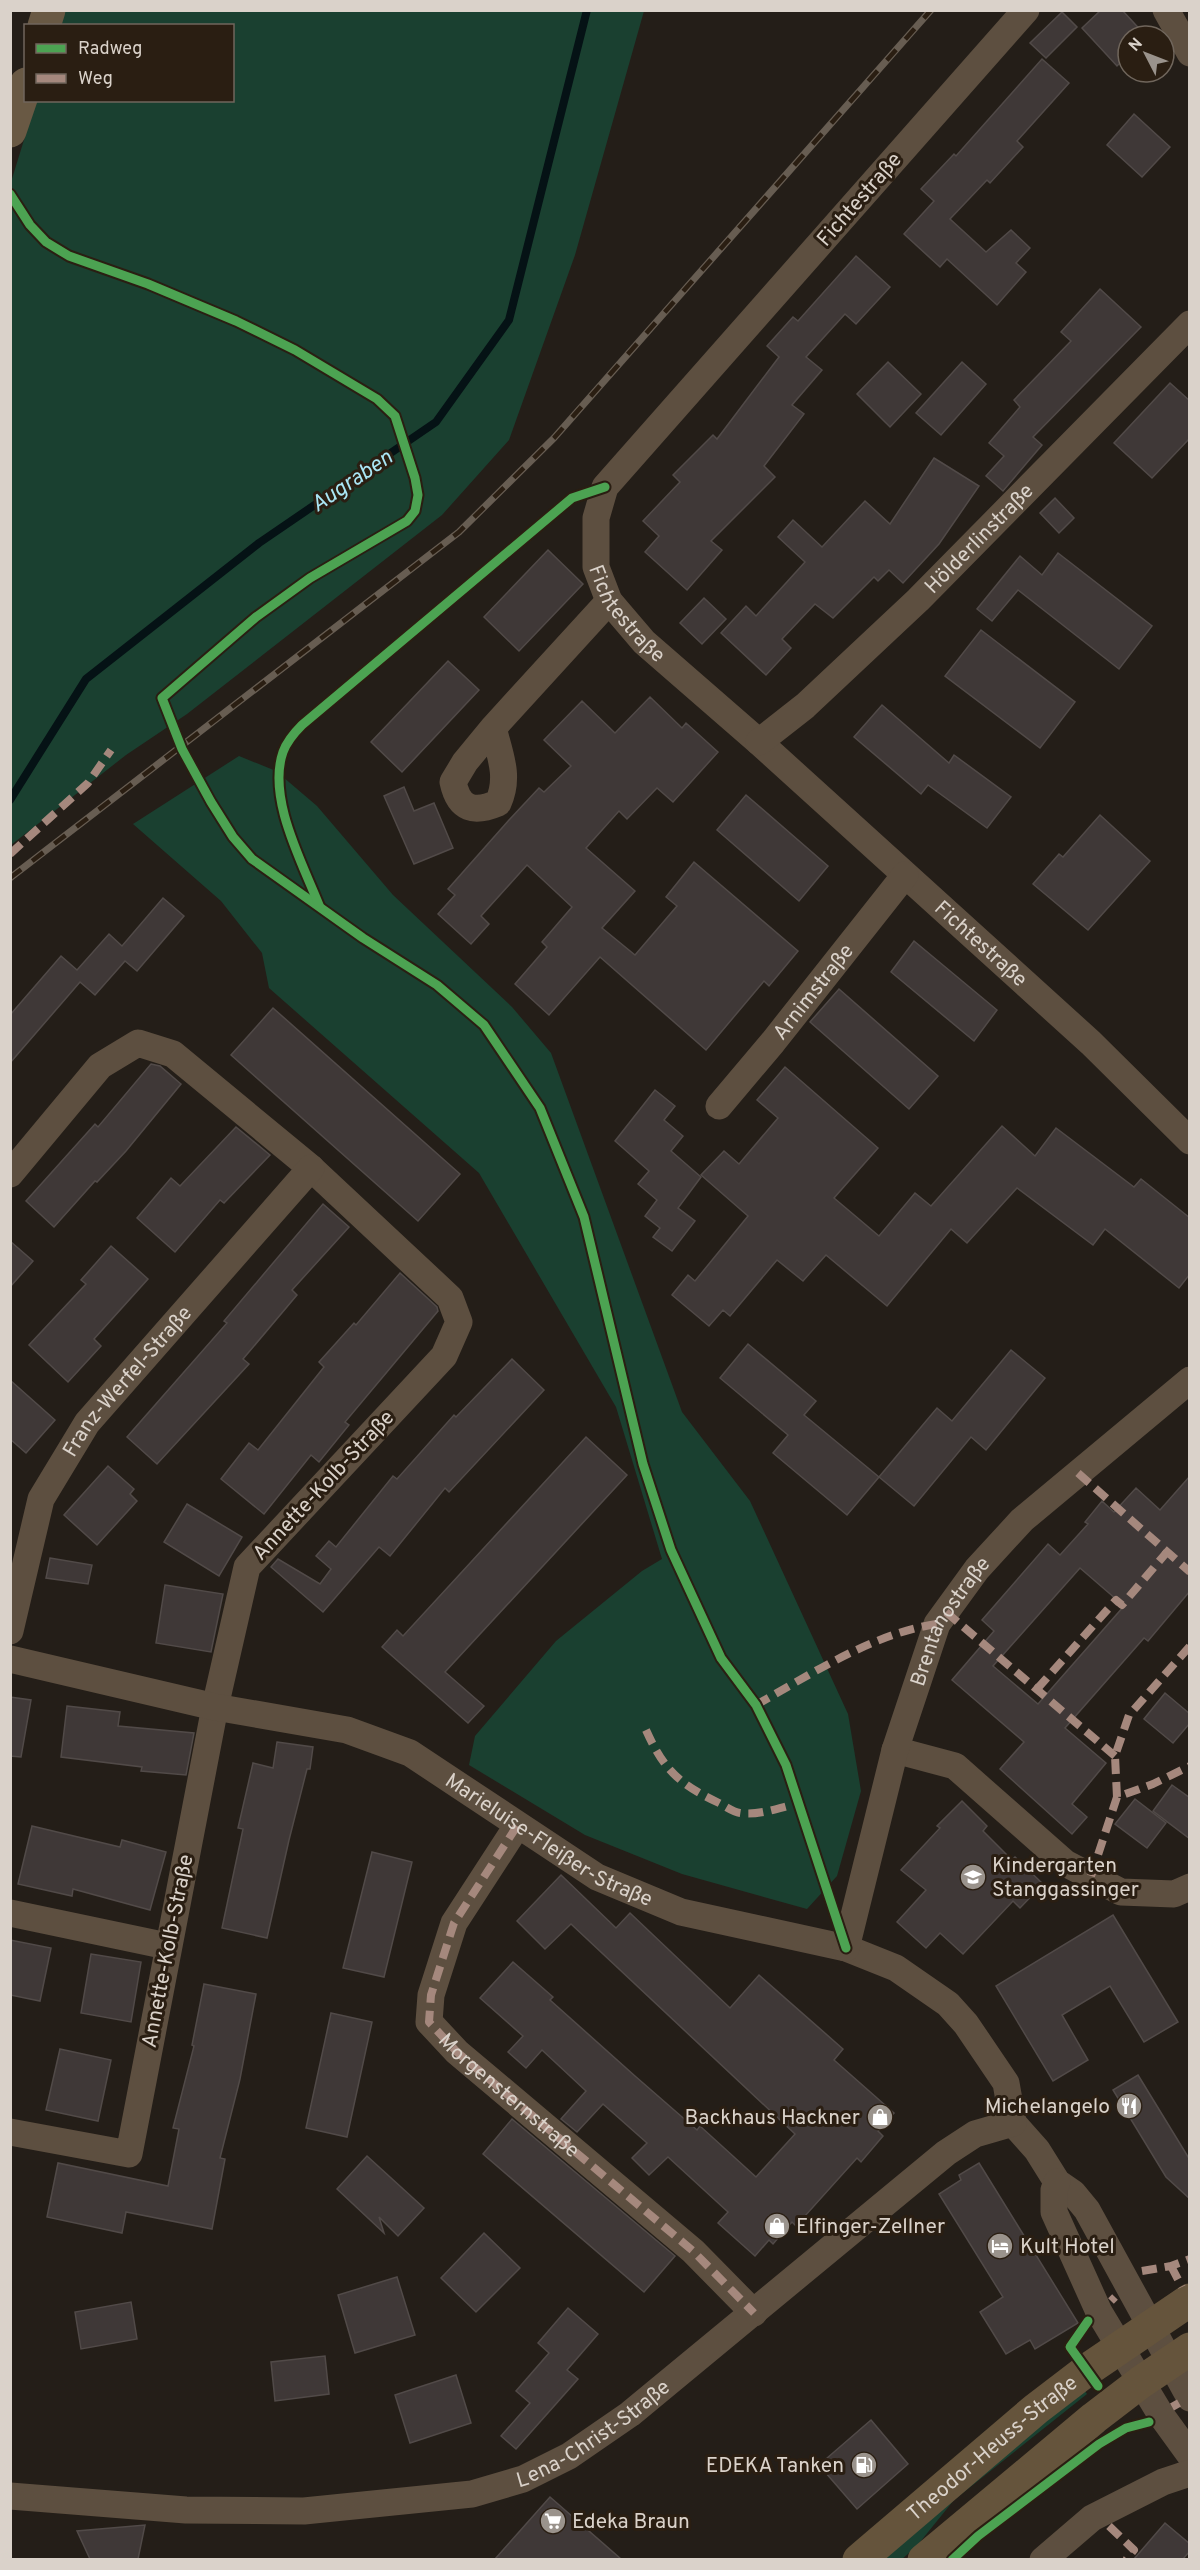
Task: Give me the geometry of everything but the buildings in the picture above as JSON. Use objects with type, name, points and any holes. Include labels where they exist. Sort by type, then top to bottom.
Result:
[{"type":"main road","name":"Theodor-Heuss-Straße","points":[[859,2559],[1036,2409],[1120,2347],[1190,2300]]},
{"type":"main road","name":"Theodor-Heuss-Straße","points":[[924,2559],[1141,2382],[1180,2355]]},
{"type":"street","name":"Fichtestraße","points":[[1026,10],[605,487],[596,518],[596,567],[609,601],[644,642],[759,742],[1091,1043],[1190,1141]]},
{"type":"street","points":[[1166,10],[1190,52]]},
{"type":"street","points":[[10,131],[24,90]]},
{"type":"street","name":"Hölderlinstraße","points":[[759,742],[806,706],[918,600],[1190,324]]},
{"type":"street","points":[[493,728],[609,601]]},
{"type":"street","name":"Arnimstraße","points":[[718,1106],[795,1015],[905,875]]},
{"type":"street","name":"Annette-Kolb-Straße","points":[[10,1174],[100,1066],[138,1043],[173,1054],[311,1168],[450,1298],[459,1322],[444,1356],[247,1567],[214,1707],[129,2154],[10,2132]]},
{"type":"street","name":"Franz-Werfel-Straße","points":[[10,1631],[41,1499],[87,1423],[311,1168]]},
{"type":"street","name":"Brentanostraße","points":[[846,1948],[895,1750],[936,1624],[977,1569],[1022,1520],[1190,1380]]},
{"type":"street","name":"Marieluise-Fleißer-Straße","points":[[10,1659],[214,1707],[347,1730],[410,1754],[597,1877],[681,1912],[846,1948],[896,1968],[948,2004],[977,2038],[1006,2083],[1013,2123]]},
{"type":"street","points":[[895,1750],[955,1766],[1065,1863],[1121,1892],[1174,1894],[1190,1887]]},
{"type":"street","name":"Morgensternstraße","points":[[518,1826],[454,1923],[431,1995],[429,2022],[457,2052],[693,2251],[754,2313]]},
{"type":"street","points":[[10,1913],[167,1946]]},
{"type":"street","points":[[1013,2123],[1037,2150],[1058,2182],[1072,2193],[1087,2210],[1151,2326],[1180,2355],[1190,2398]]},
{"type":"street","name":"Lena-Christ-Straße","points":[[10,2496],[186,2510],[304,2511],[472,2494],[502,2487],[544,2470],[600,2436],[754,2313],[946,2153],[975,2134],[1013,2123]]},
{"type":"street","points":[[1058,2182],[1054,2190],[1054,2212],[1099,2312],[1141,2382],[1190,2455]]},
{"type":"street","points":[[1043,2559],[1092,2518],[1162,2482],[1190,2473]]},
{"type":"green space","points":[[65,11],[644,11],[575,255],[509,440],[442,515],[187,714],[126,755],[11,845],[11,182],[36,102],[234,102],[234,24],[60,24]]},
{"type":"green space","points":[[239,756],[276,771],[317,806],[393,895],[512,1007],[551,1053],[682,1412],[750,1501],[848,1714],[861,1791],[837,1876],[807,1909],[682,1874],[585,1835],[469,1765],[475,1736],[556,1641],[642,1571],[662,1559],[616,1407],[479,1173],[269,988],[262,953],[221,901],[133,824]]},
{"type":"green space","points":[[1083,2388],[1087,2394],[954,2500],[916,2547],[902,2559],[878,2560]]},
{"type":"waterway","name":"Augraben","points":[[10,800],[86,679],[259,543],[436,422],[509,320],[587,10]]},
{"type":"railway","points":[[10,878],[459,532],[554,438],[931,10]]},
{"type":"marked path","points":[[10,854],[88,783],[111,750]]},
{"type":"marked path","points":[[1078,1473],[1190,1572]]},
{"type":"marked path","points":[[1037,1689],[1116,1600],[1122,1605],[1167,1552]]},
{"type":"marked path","points":[[946,1612],[1115,1756]]},
{"type":"marked path","points":[[756,1705],[867,1645],[913,1629],[937,1624]]},
{"type":"marked path","points":[[1117,1797],[1115,1756],[1129,1715],[1190,1646]]},
{"type":"marked path","points":[[646,1730],[659,1756],[674,1774],[693,1789],[732,1810],[747,1814],[800,1803]]},
{"type":"marked path","points":[[1091,1876],[1117,1797],[1153,1784],[1190,1766]]},
{"type":"marked path","points":[[517,1826],[454,1923],[431,1995],[429,2022],[457,2052],[693,2251],[754,2313]]},
{"type":"marked path","points":[[1142,2271],[1171,2266],[1190,2259]]},
{"type":"marked path","points":[[1171,2266],[1182,2287]]},
{"type":"marked path","points":[[1111,2301],[1115,2297]]},
{"type":"marked path","points":[[1172,2407],[1179,2403]]},
{"type":"marked path","points":[[1109,2526],[1134,2550],[1126,2560]]},
{"type":"cycle path","points":[[10,194],[30,225],[46,242],[69,256],[148,284],[236,321],[295,350],[377,399],[395,416],[415,478],[418,495],[415,511],[407,521],[310,578],[256,617],[162,698],[182,749],[211,802],[233,837],[252,859],[363,938],[437,985],[484,1025],[540,1108],[584,1217],[643,1464],[671,1550],[721,1658],[756,1705],[786,1765],[846,1948]]},
{"type":"cycle path","points":[[319,905],[289,830],[279,789],[279,770],[283,752],[289,741],[302,725],[572,498],[605,487]]},
{"type":"cycle path","points":[[1088,2321],[1070,2347],[1098,2386]]},
{"type":"cycle path","points":[[952,2560],[978,2536],[1099,2444],[1126,2428],[1149,2422]]},
{"type":"place","name":"Kindergarten Stanggassinger","points":[[973,1877]]},
{"type":"place","name":"Michelangelo","points":[[1129,2106]]},
{"type":"place","name":"Backhaus Hackner","points":[[880,2117]]},
{"type":"place","name":"Elfinger-Zellner","points":[[777,2226]]},
{"type":"place","name":"Kult Hotel","points":[[1000,2246]]},
{"type":"place","name":"EDEKA Tanken","points":[[864,2465]]},
{"type":"place","name":"Edeka Braun","points":[[553,2521]]}]
